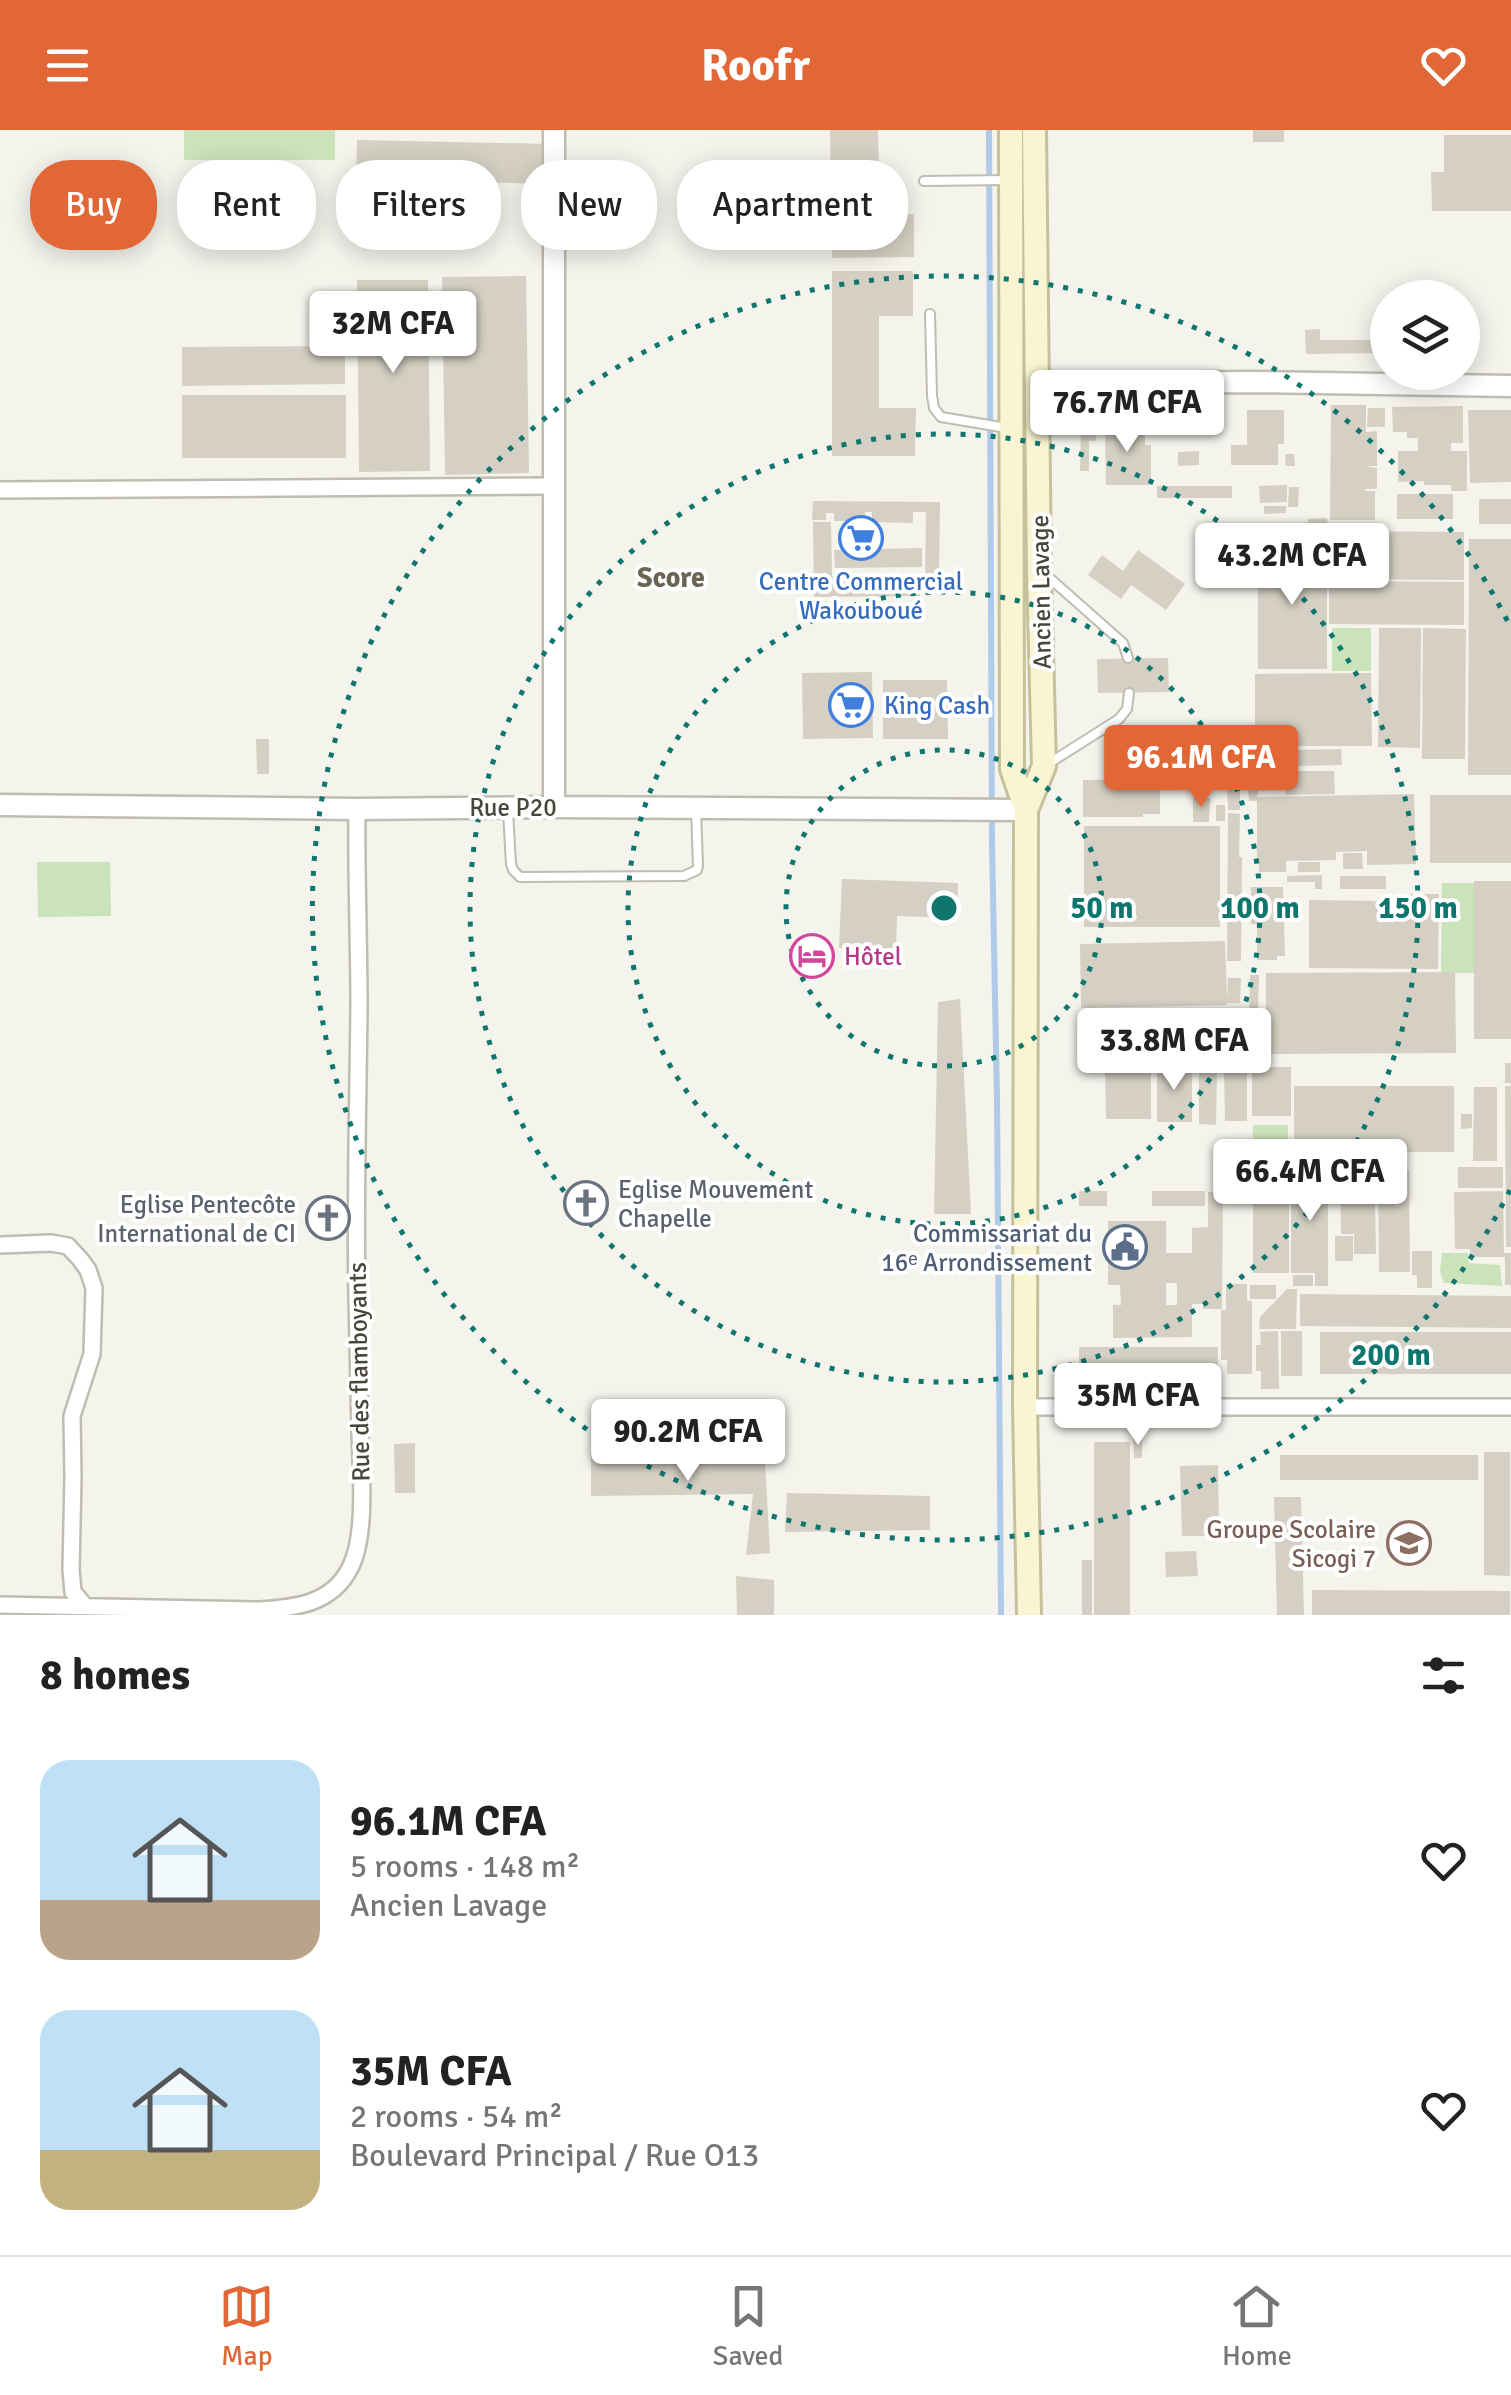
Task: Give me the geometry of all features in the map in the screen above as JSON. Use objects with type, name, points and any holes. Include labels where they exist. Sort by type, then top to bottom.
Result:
[{"type":"main road","points":[[1011,130],[1012,769],[1026,810],[1025,1408],[1029,1615]]},
{"type":"main road","name":"Ancien Lavage","points":[[1026,810],[1044,766],[1034,130]]},
{"type":"street","points":[[554,130],[554,806]]},
{"type":"street","points":[[1038,384],[1511,386]]},
{"type":"street","points":[[0,490],[555,486]]},
{"type":"street","name":"Rue P20","points":[[0,805],[1026,810]]},
{"type":"street","name":"Rue des flamboyants","points":[[0,1605],[290,1608],[323,1598],[338,1586],[356,1557],[362,1496],[356,1232],[357,809]]},
{"type":"street","points":[[0,1244],[68,1246],[88,1270],[94,1288],[92,1354],[72,1416],[72,1588],[86,1606]]},
{"type":"street","points":[[1025,1408],[1511,1408]]},
{"type":"lane","points":[[924,181],[1011,180]]},
{"type":"lane","points":[[930,314],[934,408],[941,417],[1011,429]]},
{"type":"lane","points":[[1039,568],[1123,643],[1128,658]]},
{"type":"lane","points":[[1044,766],[1119,718],[1127,710],[1129,693]]},
{"type":"lane","points":[[508,807],[511,864],[516,874],[524,878],[692,873],[698,866],[696,808]]},
{"type":"green space","points":[[184,130],[335,130],[335,160],[184,160]]},
{"type":"green space","points":[[1332,628],[1371,628],[1371,671],[1332,671]]},
{"type":"green space","points":[[37,862],[110,862],[111,916],[38,917]]},
{"type":"green space","points":[[1442,883],[1474,883],[1474,973],[1441,973]]},
{"type":"green space","points":[[1253,1125],[1288,1125],[1288,1162],[1252,1162]]},
{"type":"green space","points":[[1442,1253],[1468,1253],[1469,1263],[1500,1265],[1502,1286],[1444,1283],[1440,1271]]},
{"type":"building","points":[[830,130],[878,130],[879,160],[830,160]]},
{"type":"building","points":[[1253,130],[1284,130],[1284,142],[1253,142]]},
{"type":"building","points":[[1444,135],[1511,135],[1511,211],[1432,211],[1431,172],[1444,172]]},
{"type":"building","points":[[357,140],[551,144],[551,160],[521,160],[521,183],[501,183],[501,160],[356,160]]},
{"type":"building","points":[[908,214],[914,214],[914,257],[832,258],[832,250],[908,250]]},
{"type":"building","points":[[832,271],[913,271],[913,316],[879,316],[879,408],[916,408],[915,456],[832,456]]},
{"type":"building","points":[[526,276],[529,473],[445,475],[442,277]]},
{"type":"building","points":[[357,280],[428,280],[430,471],[359,472]]},
{"type":"building","points":[[1320,329],[1320,340],[1370,340],[1370,353],[1306,354],[1305,330]]},
{"type":"building","points":[[345,346],[345,384],[182,386],[182,347]]},
{"type":"building","points":[[182,395],[346,395],[346,458],[182,458]]},
{"type":"building","points":[[1188,404],[1188,418],[1156,418],[1155,405]]},
{"type":"building","points":[[1200,405],[1220,405],[1220,417],[1200,417]]},
{"type":"building","points":[[1331,405],[1366,405],[1366,432],[1377,431],[1377,466],[1366,466],[1377,468],[1377,489],[1365,489],[1375,491],[1375,520],[1330,520]]},
{"type":"building","points":[[1463,406],[1463,443],[1451,443],[1451,451],[1467,451],[1467,491],[1451,491],[1451,485],[1424,485],[1424,481],[1398,482],[1398,451],[1418,451],[1418,438],[1407,438],[1407,432],[1393,432],[1392,407]]},
{"type":"building","points":[[1368,408],[1385,408],[1385,427],[1367,427]]},
{"type":"building","points":[[1247,410],[1284,410],[1284,444],[1278,444],[1278,465],[1231,465],[1231,445],[1247,445]]},
{"type":"building","points":[[1468,410],[1511,410],[1511,482],[1470,483]]},
{"type":"building","points":[[1081,420],[1096,421],[1096,441],[1089,441],[1089,471],[1080,471]]},
{"type":"building","points":[[1105,424],[1145,424],[1145,445],[1151,445],[1151,485],[1106,485]]},
{"type":"building","points":[[1199,451],[1199,465],[1178,466],[1178,452]]},
{"type":"building","points":[[1285,454],[1294,454],[1295,466],[1286,466]]},
{"type":"building","points":[[1287,485],[1287,502],[1260,503],[1259,486]]},
{"type":"building","points":[[1157,486],[1232,486],[1232,498],[1157,498]]},
{"type":"building","points":[[1289,487],[1299,487],[1298,507],[1288,507]]},
{"type":"building","points":[[1397,494],[1453,494],[1453,519],[1397,519]]},
{"type":"building","points":[[1479,499],[1511,499],[1511,524],[1479,524]]},
{"type":"building","points":[[813,501],[940,502],[939,583],[925,583],[926,512],[913,512],[913,523],[872,522],[872,512],[865,512],[865,521],[834,521],[834,513],[826,513],[826,520],[812,520]]},
{"type":"building","points":[[1264,506],[1286,506],[1286,513],[1264,514]]},
{"type":"building","points":[[1327,518],[1328,527],[1308,528],[1308,519]]},
{"type":"building","points":[[813,522],[831,522],[832,576],[919,575],[920,596],[814,597]]},
{"type":"building","points":[[1329,531],[1464,532],[1464,580],[1329,579]]},
{"type":"building","points":[[1469,539],[1511,539],[1511,775],[1468,775]]},
{"type":"building","points":[[922,548],[922,567],[835,568],[834,550]]},
{"type":"building","points":[[1258,548],[1327,548],[1327,669],[1258,669]]},
{"type":"building","points":[[1138,550],[1185,584],[1166,610],[1131,585],[1121,599],[1088,575],[1102,555],[1123,571]]},
{"type":"building","points":[[1329,581],[1464,582],[1464,625],[1329,624]]},
{"type":"building","points":[[1379,628],[1421,628],[1420,748],[1378,747]]},
{"type":"building","points":[[1423,628],[1466,629],[1465,759],[1422,759]]},
{"type":"building","points":[[1168,658],[1169,692],[1098,693],[1097,659]]},
{"type":"building","points":[[872,672],[873,738],[803,739],[802,673]]},
{"type":"building","points":[[1371,673],[1372,746],[1255,746],[1255,674]]},
{"type":"building","points":[[883,680],[947,680],[948,739],[883,739]]},
{"type":"building","points":[[256,739],[269,739],[269,774],[257,774]]},
{"type":"building","points":[[1341,749],[1342,765],[1294,766],[1293,750]]},
{"type":"building","points":[[1285,757],[1285,764],[1257,763],[1257,758]]},
{"type":"building","points":[[1285,771],[1334,771],[1335,794],[1286,795]]},
{"type":"building","points":[[1169,772],[1209,772],[1210,788],[1169,788]]},
{"type":"building","points":[[1160,779],[1160,814],[1083,817],[1083,780]]},
{"type":"building","points":[[1227,783],[1240,783],[1240,810],[1228,810]]},
{"type":"building","points":[[1248,788],[1259,788],[1257,797],[1414,794],[1416,864],[1367,865],[1367,851],[1336,852],[1336,860],[1286,861],[1286,872],[1259,872],[1257,801],[1249,801]]},
{"type":"building","points":[[1430,795],[1511,795],[1511,863],[1430,863]]},
{"type":"building","points":[[1193,798],[1210,798],[1209,822],[1193,822]]},
{"type":"building","points":[[1216,805],[1225,805],[1225,821],[1216,821]]},
{"type":"building","points":[[1228,813],[1240,814],[1241,961],[1227,961]]},
{"type":"building","points":[[1084,826],[1220,826],[1220,927],[1084,927]]},
{"type":"building","points":[[1343,853],[1362,853],[1363,869],[1343,869]]},
{"type":"building","points":[[1298,862],[1320,862],[1320,872],[1298,872]]},
{"type":"building","points":[[1322,875],[1322,889],[1315,889],[1315,882],[1287,882],[1287,876]]},
{"type":"building","points":[[1340,876],[1386,876],[1386,889],[1340,889]]},
{"type":"building","points":[[842,879],[958,883],[957,918],[897,916],[896,949],[839,948]]},
{"type":"building","points":[[1474,881],[1511,881],[1511,1039],[1474,1039]]},
{"type":"building","points":[[1251,887],[1283,887],[1285,956],[1277,956],[1277,960],[1257,960],[1257,927],[1251,924]]},
{"type":"building","points":[[1406,894],[1439,894],[1438,969],[1309,968],[1309,900],[1383,901],[1383,916],[1406,916]]},
{"type":"building","points":[[1225,941],[1227,999],[1228,978],[1241,978],[1240,1003],[1081,1008],[1080,944]]},
{"type":"building","points":[[1455,972],[1456,1053],[1266,1054],[1266,973]]},
{"type":"building","points":[[1250,975],[1259,975],[1257,1041],[1249,1040]]},
{"type":"building","points":[[960,999],[971,1214],[934,1214],[938,1002]]},
{"type":"building","points":[[1105,1062],[1151,1062],[1151,1119],[1106,1119]]},
{"type":"building","points":[[1505,1063],[1511,1063],[1511,1083],[1505,1083]]},
{"type":"building","points":[[1157,1064],[1192,1064],[1192,1122],[1157,1122]]},
{"type":"building","points":[[1252,1067],[1291,1067],[1291,1116],[1252,1116]]},
{"type":"building","points":[[1199,1070],[1217,1071],[1216,1125],[1199,1124]]},
{"type":"building","points":[[1224,1072],[1247,1072],[1247,1121],[1225,1121]]},
{"type":"building","points":[[1294,1086],[1454,1086],[1454,1152],[1294,1152]]},
{"type":"building","points":[[1505,1086],[1511,1086],[1511,1247],[1506,1247]]},
{"type":"building","points":[[1474,1087],[1497,1087],[1497,1161],[1473,1161]]},
{"type":"building","points":[[1461,1114],[1472,1114],[1472,1128],[1461,1129]]},
{"type":"building","points":[[1458,1167],[1503,1167],[1503,1188],[1458,1188]]},
{"type":"building","points":[[1378,1170],[1409,1170],[1410,1272],[1379,1272]]},
{"type":"building","points":[[1291,1171],[1328,1171],[1328,1286],[1315,1286],[1315,1273],[1291,1273]]},
{"type":"building","points":[[1375,1171],[1375,1186],[1368,1186],[1368,1203],[1375,1202],[1376,1254],[1354,1254],[1354,1234],[1341,1234],[1340,1172]]},
{"type":"building","points":[[1253,1172],[1289,1172],[1289,1273],[1253,1273]]},
{"type":"building","points":[[1079,1191],[1107,1191],[1107,1206],[1079,1206]]},
{"type":"building","points":[[1152,1191],[1205,1191],[1205,1206],[1152,1206]]},
{"type":"building","points":[[1503,1191],[1504,1253],[1511,1253],[1511,1285],[1505,1285],[1505,1257],[1471,1257],[1470,1249],[1455,1249],[1454,1192]]},
{"type":"building","points":[[1208,1192],[1223,1192],[1222,1309],[1203,1309],[1203,1304],[1192,1304],[1192,1337],[1113,1338],[1113,1305],[1121,1305],[1120,1285],[1108,1285],[1108,1221],[1166,1221],[1166,1253],[1192,1253],[1192,1228],[1208,1227]],"holes":[[[1166,1283],[1177,1283],[1177,1305],[1166,1305]]]},
{"type":"building","points":[[1335,1236],[1353,1236],[1353,1261],[1335,1261]]},
{"type":"building","points":[[1412,1251],[1432,1251],[1432,1288],[1417,1288],[1417,1275],[1412,1275]]},
{"type":"building","points":[[1293,1275],[1313,1275],[1313,1286],[1293,1286]]},
{"type":"building","points":[[1226,1284],[1247,1284],[1247,1301],[1252,1301],[1252,1374],[1227,1374],[1227,1360],[1221,1360],[1221,1310],[1226,1310]]},
{"type":"building","points":[[1250,1285],[1276,1285],[1276,1299],[1250,1299]]},
{"type":"building","points":[[1287,1289],[1297,1289],[1296,1329],[1259,1329],[1260,1317]]},
{"type":"building","points":[[1300,1294],[1511,1296],[1511,1328],[1300,1326]]},
{"type":"building","points":[[1278,1331],[1279,1389],[1261,1389],[1256,1345],[1261,1345],[1260,1332]]},
{"type":"building","points":[[1281,1331],[1302,1331],[1302,1376],[1281,1376]]},
{"type":"building","points":[[1320,1332],[1511,1332],[1511,1374],[1320,1374]]},
{"type":"building","points":[[1079,1347],[1218,1347],[1218,1367],[1079,1368]]},
{"type":"building","points":[[1133,1438],[1142,1438],[1142,1458],[1134,1458]]},
{"type":"building","points":[[1094,1442],[1130,1442],[1130,1615],[1094,1615]]},
{"type":"building","points":[[415,1443],[415,1493],[395,1493],[394,1444]]},
{"type":"building","points":[[1484,1452],[1510,1452],[1510,1576],[1484,1575]]},
{"type":"building","points":[[591,1455],[765,1460],[770,1553],[746,1555],[753,1494],[591,1496]]},
{"type":"building","points":[[1280,1455],[1478,1455],[1478,1480],[1280,1480]]},
{"type":"building","points":[[1218,1465],[1219,1536],[1182,1536],[1180,1466]]},
{"type":"building","points":[[787,1493],[930,1496],[930,1530],[785,1532]]},
{"type":"building","points":[[1274,1497],[1301,1497],[1304,1615],[1277,1615]]},
{"type":"building","points":[[1196,1551],[1198,1576],[1166,1577],[1165,1552]]},
{"type":"building","points":[[1082,1560],[1092,1560],[1092,1615],[1082,1615]]},
{"type":"building","points":[[736,1576],[774,1580],[774,1615],[737,1615]]},
{"type":"building","points":[[1312,1590],[1510,1591],[1510,1615],[1312,1615]]},
{"type":"waterway","points":[[989,130],[1001,1615]]},
{"type":"place","name":"Centre Commercial Wakouboué","points":[[861,538]]},
{"type":"place","name":"King Cash","points":[[851,705]]},
{"type":"place","name":"Hôtel","points":[[812,956]]},
{"type":"place","name":"Eglise Mouvement Chapelle","points":[[586,1203]]},
{"type":"place","name":"Eglise Pentecôte International de CI","points":[[328,1218]]},
{"type":"place","name":"Commissariat du 16ᵉ Arrondissement","points":[[1125,1247]]},
{"type":"place","name":"Groupe Scolaire Sicogi 7","points":[[1409,1543]]},
{"type":"district","name":"Score","points":[[671,578]]}]
